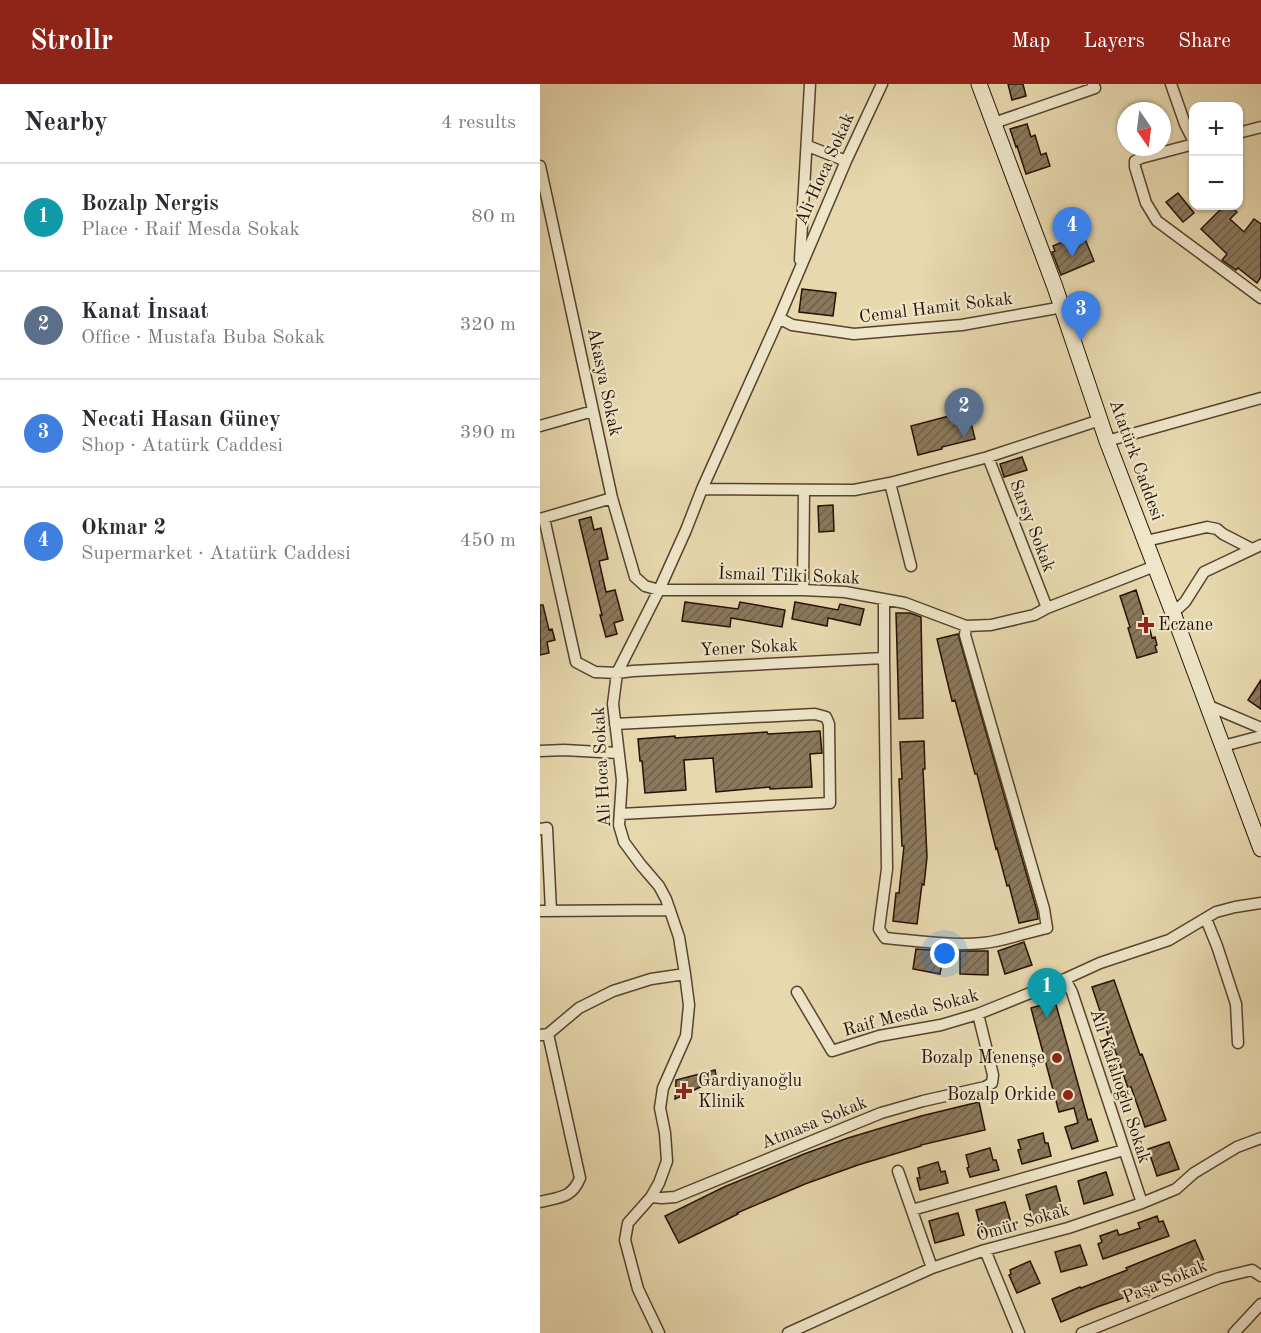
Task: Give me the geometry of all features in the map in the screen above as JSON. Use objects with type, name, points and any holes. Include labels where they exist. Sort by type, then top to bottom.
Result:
[{"type":"street","name":"Ali Hoca Sokak","points":[[800,268],[810,84]]},
{"type":"street","name":"Ali Hoca Sokak","points":[[659,1333],[638,1289],[625,1240],[628,1223],[651,1197],[667,1161],[660,1108],[663,1088],[687,1036],[688,1005],[679,937],[666,898],[624,842],[619,825],[622,780],[614,704],[617,673],[659,590],[846,161],[882,84]]},
{"type":"street","name":"Atatürk Caddesi","points":[[979,84],[1063,307],[1107,441],[1261,849]]},
{"type":"street","points":[[994,123],[1095,88],[1093,84]]},
{"type":"street","points":[[1171,84],[1189,132]]},
{"type":"street","points":[[1243,132],[1261,127]]},
{"type":"street","points":[[1189,144],[1135,161],[1146,203],[1157,221],[1261,298]]},
{"type":"street","points":[[807,146],[846,161]]},
{"type":"street","name":"Akasya Sokak","points":[[540,166],[544,204],[612,498],[635,577],[645,586],[659,590]]},
{"type":"street","name":"Cemal Hamit Sokak","points":[[779,318],[792,325],[854,334],[962,326],[1063,307]]},
{"type":"street","points":[[1107,441],[1261,398]]},
{"type":"street","points":[[540,426],[593,411]]},
{"type":"street","points":[[702,489],[854,490],[890,483],[988,457],[1100,420]]},
{"type":"street","name":"Sarsy Sokak","points":[[988,457],[1047,608]]},
{"type":"street","points":[[890,483],[911,566]]},
{"type":"street","points":[[803,590],[804,491]]},
{"type":"street","points":[[542,519],[612,498]]},
{"type":"street","name":"Yener Sokak","points":[[542,519],[576,662],[595,672],[617,673],[884,658]]},
{"type":"street","points":[[1146,541],[1207,527],[1217,529],[1223,534],[1256,547]]},
{"type":"street","points":[[1173,613],[1185,602],[1204,572],[1256,547]]},
{"type":"street","name":"İsmail Tilki Sokak","points":[[659,590],[845,592],[905,603],[966,626],[991,625],[1034,615],[1155,566]]},
{"type":"street","points":[[884,599],[887,869],[879,929],[885,938],[950,944],[981,943],[1047,928],[1044,909],[964,635],[966,626]]},
{"type":"street","points":[[1207,705],[1261,728]]},
{"type":"street","points":[[615,724],[815,714],[826,717],[829,724],[830,803],[620,814]]},
{"type":"street","points":[[1222,746],[1261,736]]},
{"type":"street","points":[[540,751],[618,753]]},
{"type":"street","points":[[540,828],[547,828],[545,911],[670,910]]},
{"type":"street","name":"Raif Mesda Sokak","points":[[797,992],[832,1051],[879,1036],[941,1025],[978,1014],[1100,963],[1169,940],[1216,912],[1261,903]]},
{"type":"street","points":[[1206,919],[1236,1004],[1238,1043]]},
{"type":"street","points":[[540,1202],[566,1196],[576,1188],[580,1178],[544,1034],[579,1008],[613,991],[651,979],[685,974]]},
{"type":"street","name":"Ali Kafalıoğlu Sokak","points":[[1065,979],[1072,992],[1142,1203]]},
{"type":"street","name":"Atmasa Sokak","points":[[651,1197],[675,1197],[881,1113],[985,1087],[992,1083],[993,1075],[978,1014]]},
{"type":"street","name":"Ömür Sokak","points":[[788,1333],[932,1268],[985,1250],[1068,1228],[1176,1189],[1194,1173],[1237,1147],[1261,1138]]},
{"type":"street","points":[[912,1210],[1124,1150]]},
{"type":"street","points":[[898,1171],[932,1268]]},
{"type":"street","points":[[985,1250],[1019,1333]]},
{"type":"street","name":"Paşa Sokak","points":[[1082,1333],[1219,1278],[1252,1270],[1261,1276]]},
{"type":"street","points":[[1234,1333],[1261,1304]]},
{"type":"building","points":[[1008,84],[1023,84],[1026,96],[1012,100]]},
{"type":"building","points":[[1027,124],[1031,137],[1035,135],[1041,155],[1046,153],[1050,166],[1026,174],[1010,129]]},
{"type":"building","points":[[1178,193],[1189,210],[1194,213],[1183,222],[1166,202]]},
{"type":"building","points":[[1220,210],[1237,212],[1230,219],[1244,232],[1254,219],[1261,224],[1261,277],[1257,283],[1238,268],[1236,270],[1222,260],[1227,254],[1201,229]]},
{"type":"building","points":[[1083,234],[1094,261],[1061,275],[1052,252],[1055,251],[1053,246]]},
{"type":"building","points":[[802,289],[836,293],[833,316],[799,312]]},
{"type":"building","points":[[968,411],[975,439],[918,455],[911,426]]},
{"type":"building","points":[[1022,457],[1027,470],[1004,477],[1000,464]]},
{"type":"building","points":[[833,505],[834,531],[819,532],[818,506]]},
{"type":"building","points":[[591,517],[594,530],[601,528],[608,559],[599,561],[606,592],[615,590],[623,620],[614,623],[617,634],[606,637],[579,520]]},
{"type":"building","points":[[1136,590],[1152,638],[1155,637],[1157,645],[1155,646],[1157,652],[1137,658],[1120,596]]},
{"type":"building","points":[[685,602],[738,609],[740,602],[785,610],[782,627],[731,618],[730,627],[682,621]]},
{"type":"building","points":[[795,602],[838,610],[840,604],[864,609],[860,625],[828,618],[827,626],[792,619]]},
{"type":"building","points":[[540,605],[543,605],[549,630],[552,629],[555,640],[547,642],[549,653],[540,655]]},
{"type":"building","points":[[896,613],[910,613],[921,617],[923,718],[899,719]]},
{"type":"building","points":[[958,634],[1038,919],[1019,923],[955,700],[952,701],[937,639]]},
{"type":"building","points":[[1261,680],[1261,709],[1248,700]]},
{"type":"building","points":[[820,731],[822,753],[810,754],[812,787],[770,789],[770,787],[716,792],[713,758],[684,760],[686,790],[645,793],[638,739]]},
{"type":"building","points":[[924,741],[927,857],[917,924],[893,921],[896,893],[899,893],[904,846],[902,846],[899,779],[902,779],[900,742]]},
{"type":"building","points":[[1024,942],[1032,965],[1005,974],[998,951]]},
{"type":"building","points":[[916,949],[944,951],[940,974],[913,969]]},
{"type":"building","points":[[960,951],[988,951],[988,975],[960,974]]},
{"type":"building","points":[[1114,980],[1166,1120],[1145,1127],[1131,1087],[1128,1088],[1115,1050],[1113,1050],[1092,987]]},
{"type":"building","points":[[1055,1001],[1088,1120],[1091,1119],[1098,1141],[1072,1149],[1065,1127],[1078,1123],[1074,1108],[1059,1112],[1031,1008]]},
{"type":"building","name":"Gardiyanoğlu Klinik","points":[[715,1070],[717,1081],[675,1099],[676,1080]]},
{"type":"building","points":[[979,1102],[985,1130],[921,1145],[805,1184],[737,1213],[679,1243],[665,1216],[724,1187],[848,1138],[921,1116]]},
{"type":"building","points":[[1043,1133],[1051,1156],[1022,1164],[1018,1140]]},
{"type":"building","points":[[1169,1142],[1179,1169],[1157,1176],[1148,1149]]},
{"type":"building","points":[[990,1148],[999,1170],[970,1177],[966,1155]]},
{"type":"building","points":[[938,1162],[941,1172],[945,1171],[948,1183],[920,1190],[917,1178],[920,1178],[918,1168]]},
{"type":"building","points":[[1106,1172],[1113,1195],[1084,1204],[1078,1181]]},
{"type":"building","points":[[1056,1186],[1062,1207],[1032,1216],[1026,1195]]},
{"type":"building","points":[[1005,1202],[1011,1223],[982,1232],[976,1210]]},
{"type":"building","points":[[958,1213],[964,1235],[935,1243],[929,1221]]},
{"type":"building","points":[[1157,1216],[1159,1222],[1163,1221],[1169,1236],[1103,1259],[1098,1244],[1102,1242],[1100,1236],[1117,1230],[1119,1235],[1123,1234],[1140,1228],[1138,1223]]},
{"type":"building","points":[[1195,1240],[1205,1263],[1061,1322],[1052,1299]]},
{"type":"building","points":[[1080,1245],[1087,1265],[1061,1272],[1055,1252]]},
{"type":"building","points":[[1030,1261],[1040,1283],[1017,1293],[1009,1275],[1010,1270]]},
{"type":"place","name":"Okmar 2","points":[[1072,257]]},
{"type":"place","name":"Necati Hasan Güney","points":[[1081,341]]},
{"type":"place","name":"Kanat İnsaat","points":[[964,438]]},
{"type":"place","name":"Eczane","points":[[1146,625]]},
{"type":"place","name":"Bozalp Nergis","points":[[1047,1018]]},
{"type":"place","name":"Bozalp Menenşe","points":[[1057,1058]]},
{"type":"place","name":"Gardiyanoğlu Klinik","points":[[684,1091]]},
{"type":"place","name":"Bozalp Orkide","points":[[1068,1095]]}]
